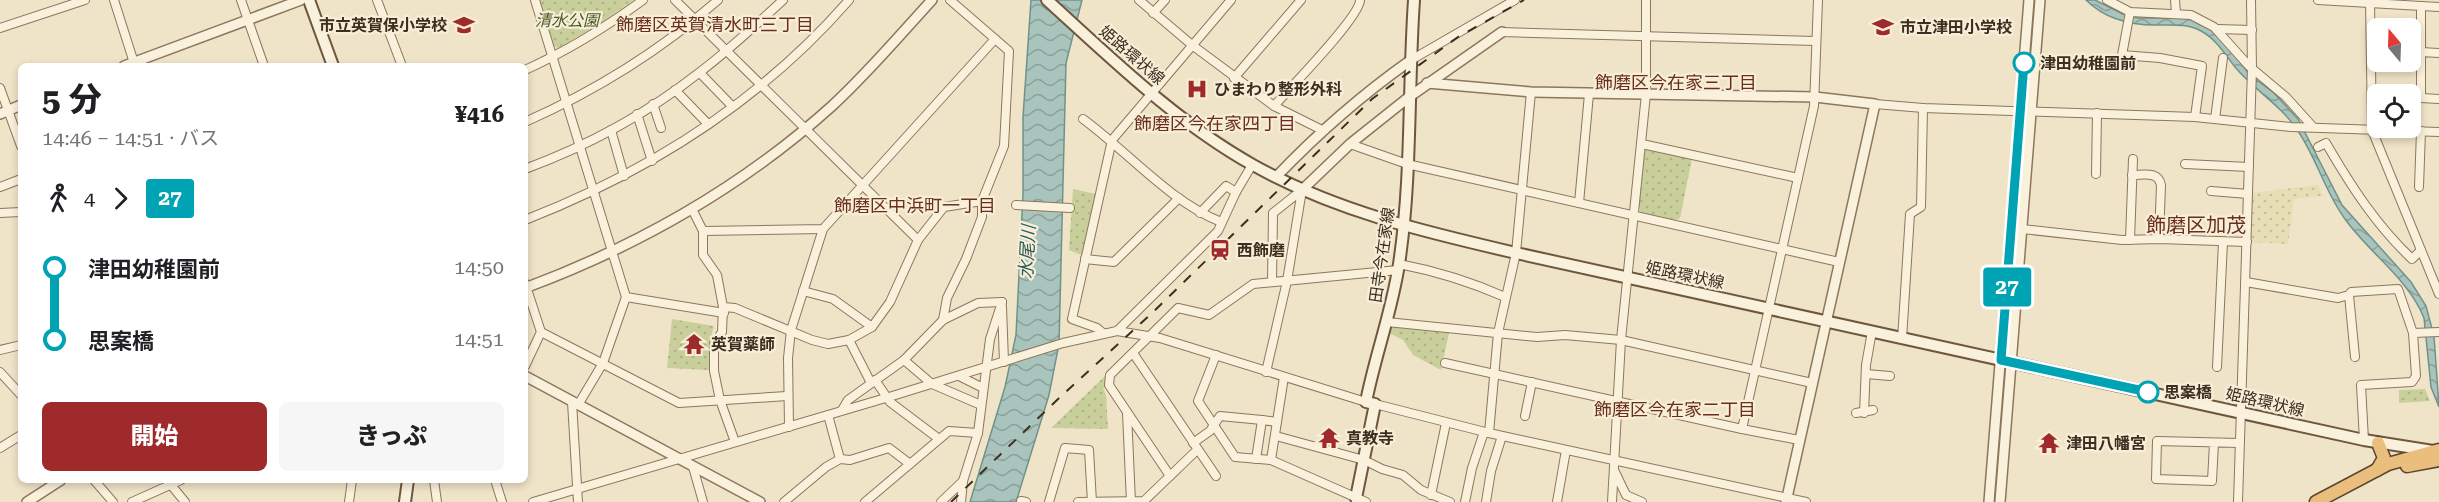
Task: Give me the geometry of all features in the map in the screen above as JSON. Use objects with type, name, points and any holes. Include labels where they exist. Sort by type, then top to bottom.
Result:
[{"type":"highway","points":[[2376,471],[2384,458],[2378,443]]},
{"type":"highway","points":[[2316,502],[2388,464],[2418,456],[2437,456]]},
{"type":"highway","points":[[2376,471],[2437,456]]},
{"type":"main road","points":[[309,0],[332,63]]},
{"type":"main road","name":"姫路環状線","points":[[1047,0],[1198,130],[1252,165],[1302,190],[1352,210],[1404,227],[1516,253],[2437,456]]},
{"type":"main road","name":"田寺今在家線","points":[[1360,501],[1374,363],[1387,322],[1399,267],[1404,227],[1414,0]]},
{"type":"main road","name":"姫路環状線","points":[[2378,443],[2418,456]]},
{"type":"main road","points":[[405,502],[406,483]]},
{"type":"street","points":[[0,28],[85,0]]},
{"type":"street","points":[[114,0],[134,63]]},
{"type":"street","points":[[241,0],[263,63]]},
{"type":"street","points":[[137,63],[301,0]]},
{"type":"street","points":[[377,0],[401,63]]},
{"type":"street","points":[[535,0],[626,297],[603,363],[575,404],[578,502]]},
{"type":"street","points":[[528,69],[609,25],[643,0]]},
{"type":"street","points":[[675,0],[918,240]]},
{"type":"street","points":[[528,121],[567,103],[633,65],[695,20],[718,0]]},
{"type":"street","points":[[528,168],[581,146],[675,90],[700,73],[783,0]]},
{"type":"street","points":[[528,219],[595,191],[624,176],[652,161],[708,124],[760,85],[832,19],[849,0]]},
{"type":"street","points":[[528,285],[614,252],[692,209],[760,164],[805,129],[875,64],[932,0]]},
{"type":"street","points":[[943,320],[947,298],[966,259],[982,217],[982,201],[1004,146],[1009,51],[950,0]]},
{"type":"street","points":[[1139,0],[1234,78],[1274,106],[1322,130]]},
{"type":"street","points":[[1153,13],[1165,0]]},
{"type":"street","points":[[1103,333],[1097,328],[1072,319],[1112,140],[1231,0]]},
{"type":"street","points":[[1234,78],[1301,0]]},
{"type":"street","points":[[1274,106],[1360,7],[1360,0]]},
{"type":"street","points":[[1276,177],[1322,130],[1376,84],[1411,60],[1515,0]]},
{"type":"street","points":[[1612,502],[1621,340],[1646,94],[1646,0]]},
{"type":"street","points":[[1742,429],[1815,97],[1818,0]]},
{"type":"street","points":[[1989,502],[2022,229],[2029,0]]},
{"type":"street","points":[[2000,502],[2006,361],[2025,111],[2040,0]]},
{"type":"street","points":[[2107,0],[2130,12],[2191,15],[2217,29],[2252,69],[2286,97],[2313,128]]},
{"type":"street","points":[[2175,0],[2176,13]]},
{"type":"street","points":[[2238,502],[2252,69],[2251,0]]},
{"type":"street","points":[[2318,0],[2439,7]]},
{"type":"street","points":[[2370,2],[2370,18]]},
{"type":"street","points":[[2421,6],[2421,18]]},
{"type":"street","points":[[2130,12],[2122,54],[2202,66],[2195,117]]},
{"type":"street","points":[[2217,29],[2252,30]]},
{"type":"street","points":[[1272,282],[1273,213],[1302,190],[1350,144],[1427,82],[1502,32],[1816,40]]},
{"type":"street","points":[[789,426],[787,396],[791,330],[823,229],[995,39]]},
{"type":"street","points":[[2421,52],[2439,53]]},
{"type":"street","points":[[2215,119],[2223,58]]},
{"type":"street","points":[[700,73],[732,106]]},
{"type":"street","points":[[1427,82],[1531,92],[1815,97],[1923,108],[2195,117],[2291,128],[2367,130]]},
{"type":"street","points":[[0,88],[4,112],[18,140]]},
{"type":"street","points":[[675,90],[708,124]]},
{"type":"street","points":[[1465,502],[1472,468],[1486,432],[1498,333],[1516,253],[1531,92]]},
{"type":"street","points":[[1579,203],[1590,94]]},
{"type":"street","points":[[2421,98],[2439,99]]},
{"type":"street","points":[[652,104],[662,128]]},
{"type":"street","points":[[1787,501],[1875,104]]},
{"type":"street","points":[[4,112],[18,106]]},
{"type":"street","points":[[1902,339],[1910,214],[1921,207],[1923,108]]},
{"type":"street","points":[[2096,174],[2097,113]]},
{"type":"street","points":[[637,114],[652,161]]},
{"type":"street","points":[[1083,118],[1179,198],[1200,213],[1221,222]]},
{"type":"street","points":[[611,130],[624,176]]},
{"type":"street","points":[[2421,131],[2439,132]]},
{"type":"street","points":[[2376,138],[2439,294]]},
{"type":"street","points":[[2419,187],[2421,138]]},
{"type":"street","points":[[2318,147],[2326,143],[2362,204],[2396,244],[2412,259],[2421,250]]},
{"type":"street","points":[[1350,144],[1407,164],[1839,262]]},
{"type":"street","points":[[1642,144],[1798,178]]},
{"type":"street","points":[[2130,240],[2133,159]]},
{"type":"street","points":[[2185,164],[2248,167]]},
{"type":"street","points":[[1117,330],[1218,231],[1236,192],[1252,165]]},
{"type":"street","points":[[2132,175],[2156,175],[2159,178],[2161,185],[2159,239]]},
{"type":"street","points":[[0,187],[18,180]]},
{"type":"street","points":[[1200,213],[1226,186],[1236,192]]},
{"type":"street","points":[[1266,372],[1287,281],[1302,190]]},
{"type":"street","points":[[2211,191],[2248,194]]},
{"type":"street","points":[[1085,259],[1114,262],[1179,198]]},
{"type":"street","points":[[626,297],[724,310],[735,308],[812,340],[828,344],[849,340],[872,327],[890,302],[918,240],[944,207],[982,201]]},
{"type":"street","points":[[1016,205],[1070,208]]},
{"type":"street","points":[[692,209],[703,231],[703,255],[717,275],[724,310],[722,332],[714,344],[714,371],[720,400],[735,442]]},
{"type":"street","points":[[0,213],[18,212]]},
{"type":"street","points":[[703,231],[823,229]]},
{"type":"street","points":[[2022,229],[2130,240],[2247,242]]},
{"type":"street","points":[[2217,367],[2223,242]]},
{"type":"street","points":[[1170,476],[1109,385],[1110,375],[1178,308],[1209,315],[1253,284],[1399,267],[1432,271],[1473,283],[1505,297]]},
{"type":"street","points":[[2246,282],[2338,298],[2349,295],[2351,292],[2398,289],[2413,333],[2416,376],[2412,382],[2361,385],[2364,440]]},
{"type":"street","points":[[803,291],[833,299],[872,327]]},
{"type":"street","points":[[528,292],[542,332],[679,404],[787,396]]},
{"type":"street","points":[[2349,295],[2355,357]]},
{"type":"street","points":[[842,410],[848,400],[904,360],[943,320],[978,303],[1002,302]]},
{"type":"street","points":[[1002,302],[1004,362]]},
{"type":"street","points":[[961,502],[963,481],[978,433],[990,339],[1002,302]]},
{"type":"street","points":[[1387,322],[1498,333],[1621,340],[1812,383]]},
{"type":"street","points":[[533,502],[889,398],[1063,344],[1117,330],[1149,335],[1370,403],[1446,423],[1787,501],[1805,502]]},
{"type":"street","points":[[1872,331],[1860,413],[1873,410]]},
{"type":"street","points":[[528,360],[542,332]]},
{"type":"street","points":[[2413,333],[2438,332]]},
{"type":"street","points":[[849,340],[873,382],[889,398],[890,402],[939,439]]},
{"type":"street","points":[[0,350],[18,346]]},
{"type":"street","points":[[1133,353],[1216,476]]},
{"type":"street","points":[[1216,355],[1198,401],[1235,457],[1271,460],[1360,501]]},
{"type":"street","points":[[904,360],[932,384],[981,405]]},
{"type":"street","points":[[1445,363],[1799,440]]},
{"type":"street","points":[[0,373],[18,392]]},
{"type":"street","points":[[1866,374],[1890,376]]},
{"type":"street","points":[[959,376],[983,388]]},
{"type":"street","points":[[1271,460],[1284,377]]},
{"type":"street","points":[[528,378],[760,502]]},
{"type":"street","points":[[1525,416],[1532,382]]},
{"type":"street","points":[[1127,411],[1131,502]]},
{"type":"street","points":[[828,415],[840,459]]},
{"type":"street","points":[[1078,502],[1144,501],[1170,476],[1210,431],[1220,416],[1277,422]]},
{"type":"street","points":[[1256,459],[1262,420]]},
{"type":"street","points":[[1431,495],[1446,423]]},
{"type":"street","points":[[864,502],[949,431],[978,433]]},
{"type":"street","points":[[1276,436],[1364,460],[1403,475],[1422,490],[1449,502]]},
{"type":"street","points":[[1486,502],[1491,471],[1502,436]]},
{"type":"street","points":[[0,448],[18,437]]},
{"type":"street","points":[[2214,443],[2212,481],[2156,479],[2157,441],[2239,443]]},
{"type":"street","points":[[784,502],[826,467],[840,459],[850,460],[889,448],[910,464]]},
{"type":"street","points":[[1049,502],[1065,448],[1089,450],[1092,502]]},
{"type":"street","points":[[1557,502],[1566,450]]},
{"type":"street","points":[[693,467],[703,502]]},
{"type":"street","points":[[1614,471],[1626,495],[1642,502]]},
{"type":"street","points":[[941,502],[963,481]]},
{"type":"street","points":[[27,502],[56,483]]},
{"type":"street","points":[[97,483],[113,502]]},
{"type":"street","points":[[132,502],[167,483]]},
{"type":"street","points":[[170,483],[185,502]]},
{"type":"street","points":[[349,502],[352,483]]},
{"type":"street","points":[[434,483],[437,502]]},
{"type":"street","points":[[496,483],[502,502]]},
{"type":"shaded area","points":[[2318,185],[2323,196],[2294,199],[2288,244],[2250,242],[2251,193]]},
{"type":"green space","name":"清水公園","points":[[540,0],[633,0],[602,22],[558,48],[554,46]]},
{"type":"green space","points":[[1648,148],[1692,159],[1680,218],[1676,220],[1641,213],[1639,207],[1644,151]]},
{"type":"green space","points":[[1073,189],[1096,194],[1084,256],[1069,250]]},
{"type":"green space","points":[[672,319],[714,326],[709,345],[709,370],[667,368]]},
{"type":"green space","points":[[1389,327],[1449,333],[1441,370],[1413,355],[1403,340],[1387,332]]},
{"type":"green space","points":[[1106,375],[1107,386],[1103,388],[1106,395],[1108,429],[1051,428]]},
{"type":"green space","points":[[2425,389],[2430,401],[2399,403],[2399,390]]},
{"type":"water","name":"水尾川","points":[[1031,0],[1082,0],[1066,63],[1059,344],[1049,395],[1016,502],[970,502],[1005,387],[1016,335],[1023,194],[1023,117]]},
{"type":"water","points":[[2086,0],[2095,0],[2123,14],[2138,18],[2186,18],[2207,26],[2230,48],[2249,74],[2274,93],[2298,119],[2342,205],[2411,282],[2426,306],[2434,336],[2439,407],[2431,387],[2424,318],[2417,304],[2399,278],[2355,232],[2338,209],[2311,153],[2291,122],[2276,105],[2242,75],[2215,42],[2201,31],[2186,26],[2130,23],[2111,17]]},
{"type":"railway","points":[[951,502],[1150,315],[1372,99],[1458,37],[1524,0]]},
{"type":"bus line","name":"27","points":[[2024,63],[2001,360],[2148,392]]},
{"type":"place","name":"市立英賀保小学校","points":[[464,25]]},
{"type":"place","name":"市立津田小学校","points":[[1883,27]]},
{"type":"place","name":"津田幼稚園前","points":[[2024,63]]},
{"type":"place","name":"ひまわり整形外科","points":[[1197,89]]},
{"type":"place","name":"西飾磨","points":[[1220,250]]},
{"type":"place","name":"英賀薬師","points":[[694,344]]},
{"type":"place","name":"思案橋","points":[[2148,392]]},
{"type":"place","name":"真教寺","points":[[1329,438]]},
{"type":"place","name":"津田八幡宮","points":[[2049,443]]},
{"type":"district","name":"飾磨区英賀清水町三丁目","points":[[715,24]]},
{"type":"district","name":"飾磨区今在家三丁目","points":[[1676,82]]},
{"type":"district","name":"飾磨区今在家四丁目","points":[[1215,123]]},
{"type":"district","name":"飾磨区中浜町一丁目","points":[[915,205]]},
{"type":"district","name":"飾磨区加茂","points":[[2196,225]]},
{"type":"district","name":"飾磨区今在家二丁目","points":[[1675,409]]}]
